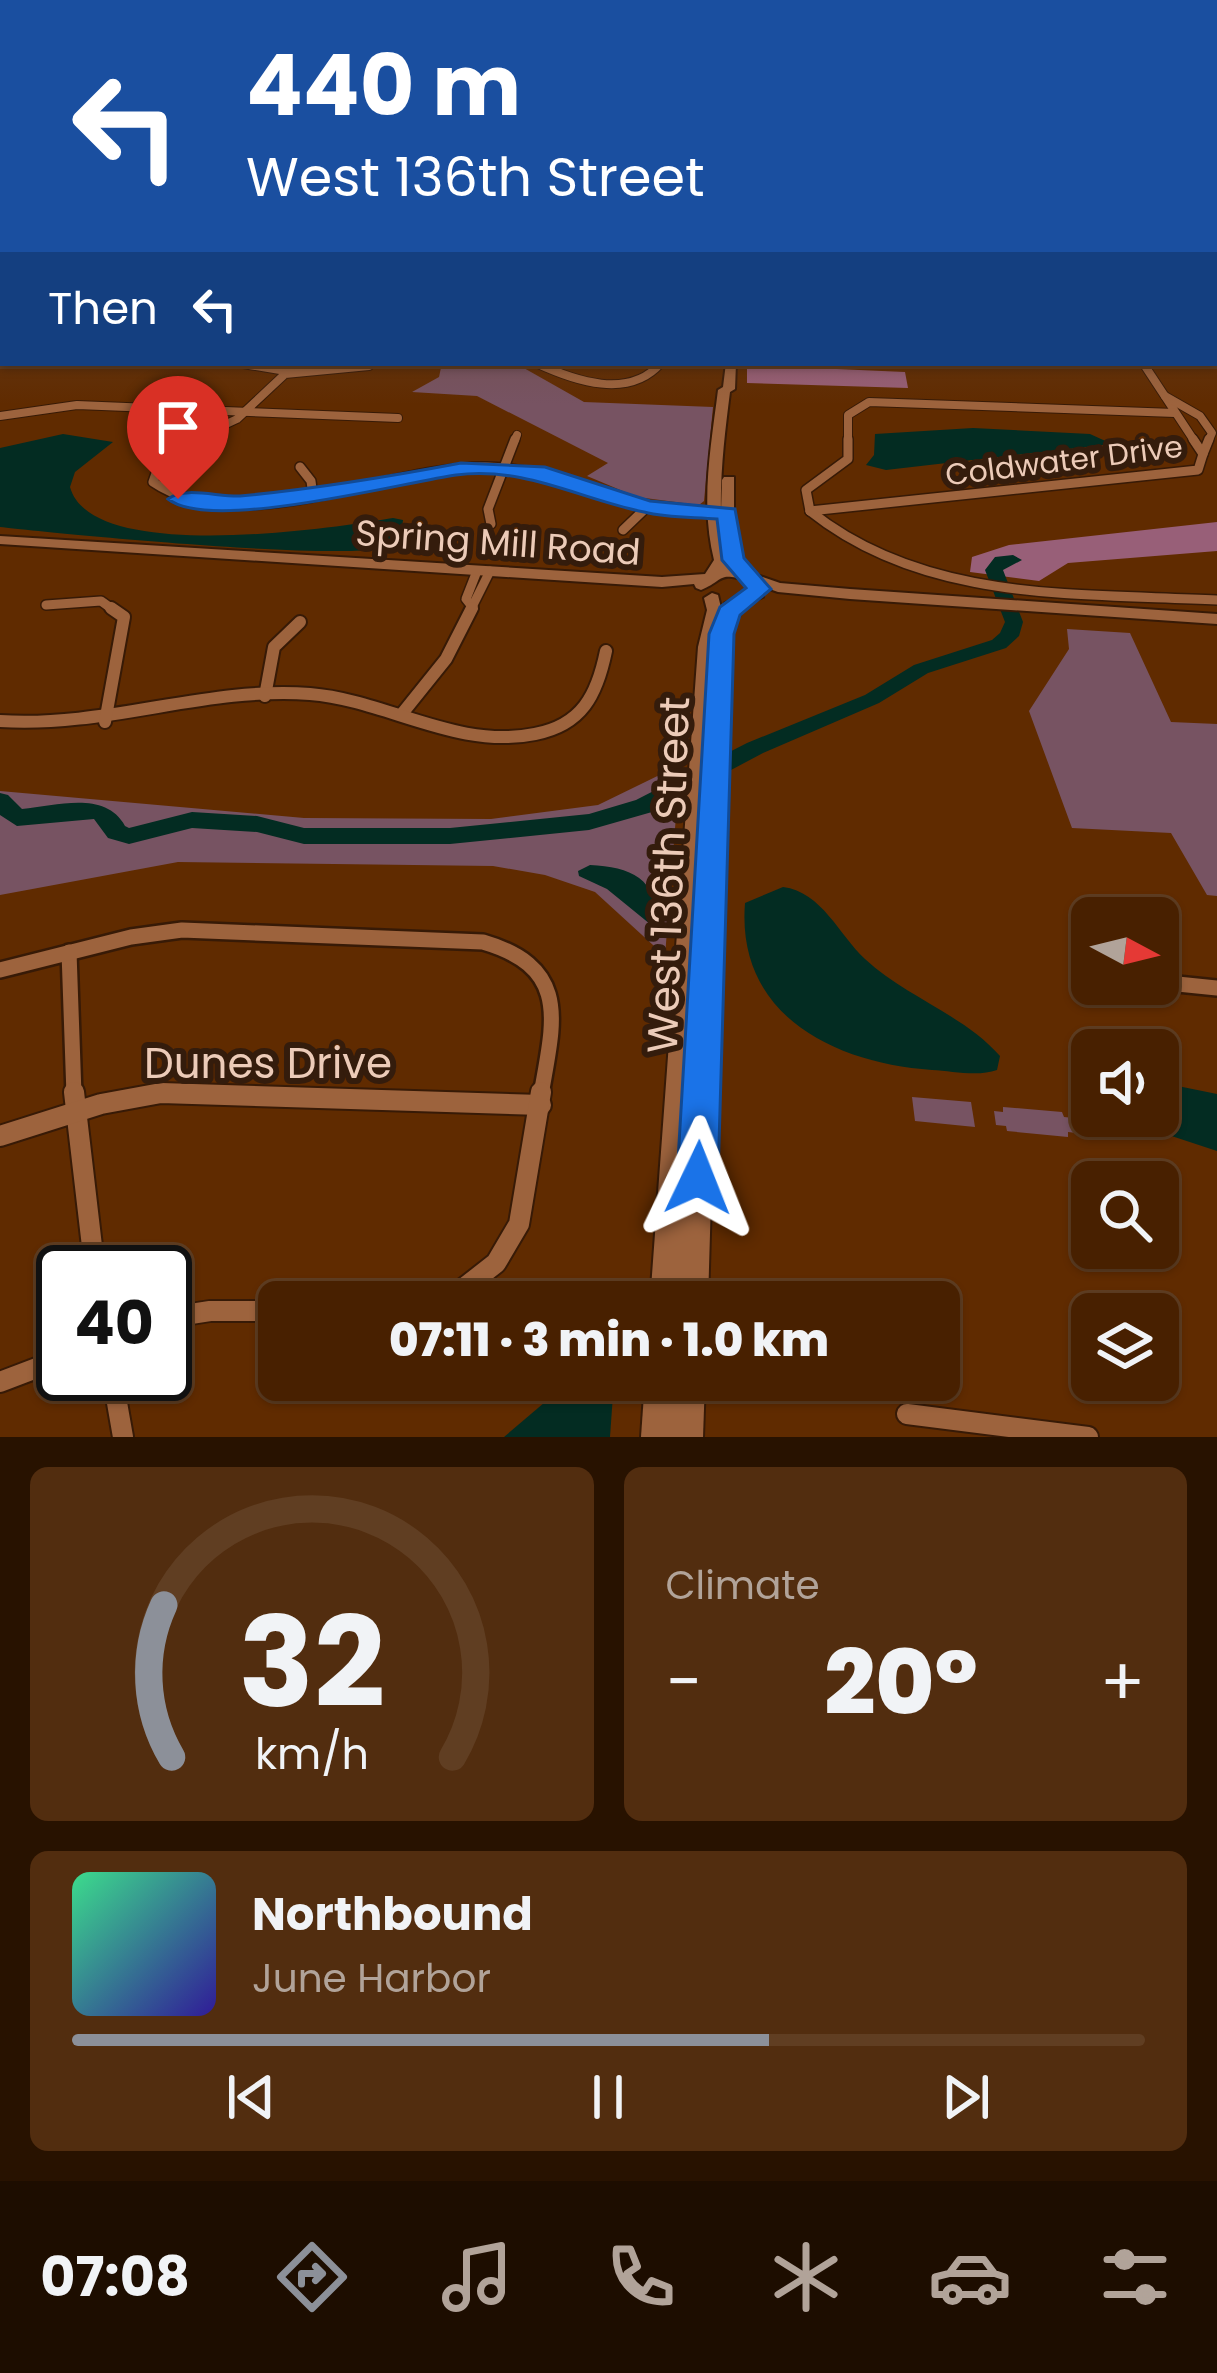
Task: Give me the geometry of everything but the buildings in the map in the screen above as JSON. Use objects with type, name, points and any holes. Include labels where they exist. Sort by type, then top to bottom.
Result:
[{"type":"street","points":[[256,366],[292,372],[369,366]]},
{"type":"street","points":[[542,366],[566,378],[613,382],[652,375],[659,366]]},
{"type":"street","name":"West 136th Street","points":[[693,1281],[706,647],[715,610],[709,586],[722,560],[714,539],[734,391],[729,388],[731,366]]},
{"type":"street","name":"Coldwater Drive","points":[[810,511],[1182,475],[1202,466],[1204,454],[1144,366]]},
{"type":"street","points":[[292,372],[270,382],[234,422],[160,460],[151,477],[156,487],[171,497],[196,503],[313,496],[450,469],[502,471],[556,476],[647,507],[721,513]]},
{"type":"street","points":[[1164,395],[1184,404],[1208,425],[1213,433],[1204,454]]},
{"type":"street","points":[[1175,413],[893,399],[869,402],[848,416],[848,459],[806,490],[810,511],[819,521],[903,568],[1022,610],[1217,623]]},
{"type":"street","points":[[0,416],[64,404],[398,418]]},
{"type":"street","points":[[491,524],[488,509],[517,435]]},
{"type":"street","points":[[301,466],[311,481],[313,496]]},
{"type":"street","points":[[623,530],[647,507]]},
{"type":"street","name":"West 136th Street","points":[[667,1281],[706,773],[722,634],[727,614],[748,588],[730,552],[721,513]]},
{"type":"street","name":"Spring Mill Road","points":[[0,544],[709,586]]},
{"type":"street","points":[[401,715],[446,659],[482,575]]},
{"type":"street","points":[[709,586],[1000,601],[1014,587],[1217,600]]},
{"type":"street","points":[[709,586],[748,588]]},
{"type":"street","points":[[46,604],[90,600],[109,604],[124,617],[105,722]]},
{"type":"street","points":[[265,696],[274,647],[300,622]]},
{"type":"street","points":[[0,722],[47,727],[265,696],[326,696],[498,737],[550,730],[578,717],[595,699],[606,651]]},
{"type":"street","points":[[0,970],[182,930],[466,940],[502,947],[531,962],[551,993],[554,1030],[526,1195],[510,1244],[473,1281]]},
{"type":"street","points":[[69,952],[75,1112],[92,1245]]},
{"type":"street","points":[[1179,984],[1217,988]]},
{"type":"street","name":"Dunes Drive","points":[[0,1136],[75,1112],[160,1093],[541,1105]]},
{"type":"street","points":[[192,1314],[258,1311]]},
{"type":"street","points":[[0,1382],[36,1368]]},
{"type":"street","points":[[117,1401],[123,1437]]},
{"type":"street","points":[[657,1437],[660,1401]]},
{"type":"street","points":[[687,1437],[688,1401]]},
{"type":"street","points":[[907,1414],[1088,1437]]},
{"type":"shaded area","points":[[441,366],[520,366],[584,402],[713,407],[704,501],[699,505],[637,497],[587,476],[608,463],[477,396],[412,392],[439,377]]},
{"type":"shaded area","points":[[747,366],[770,366],[905,372],[908,388],[747,383]]},
{"type":"shaded area","points":[[1217,522],[1217,551],[1068,563],[1039,581],[970,572],[972,557],[1009,545]]},
{"type":"shaded area","points":[[1067,629],[1130,633],[1171,722],[1217,724],[1217,896],[1207,895],[1171,833],[1072,828],[1029,711],[1069,649]]},
{"type":"shaded area","points":[[680,765],[665,956],[595,892],[545,875],[493,866],[178,862],[0,895],[0,791],[304,818],[491,819],[598,805]]},
{"type":"shaded area","points":[[912,1097],[971,1102],[975,1127],[915,1121]]},
{"type":"shaded area","points":[[1003,1107],[1062,1112],[1071,1118],[1071,1132],[1068,1137],[1007,1131],[1006,1126],[996,1125],[994,1111],[1003,1112]]},
{"type":"water","points":[[973,428],[1090,434],[1112,444],[886,470],[866,465],[874,455],[875,434]]},
{"type":"water","points":[[63,434],[113,442],[75,472],[70,487],[87,511],[121,526],[217,536],[393,518],[403,520],[401,530],[393,545],[327,551],[0,527],[0,448]]},
{"type":"water","points":[[590,865],[639,878],[653,896],[656,924],[607,889],[579,876],[578,871]]},
{"type":"water","points":[[783,887],[809,897],[881,972],[986,1042],[1000,1056],[997,1070],[965,1073],[896,1065],[828,1044],[799,1026],[775,1004],[757,976],[746,942],[745,903]]},
{"type":"water","points":[[1179,1086],[1217,1094],[1217,1151],[1175,1137],[1179,1137]]},
{"type":"water","points":[[546,1401],[613,1401],[610,1437],[504,1437]]},
{"type":"waterway","points":[[0,801],[17,818],[97,811],[108,817],[116,832],[129,836],[192,820],[257,824],[304,836],[450,836],[589,822],[644,806],[755,748],[872,699],[921,669],[999,644],[1009,636],[1014,622],[994,570],[1001,561],[1013,560]]},
{"type":"route","points":[[178,499],[228,503],[342,493],[461,469],[545,473],[647,507],[727,514],[733,560],[760,589],[728,612],[722,634],[698,1178]]}]
